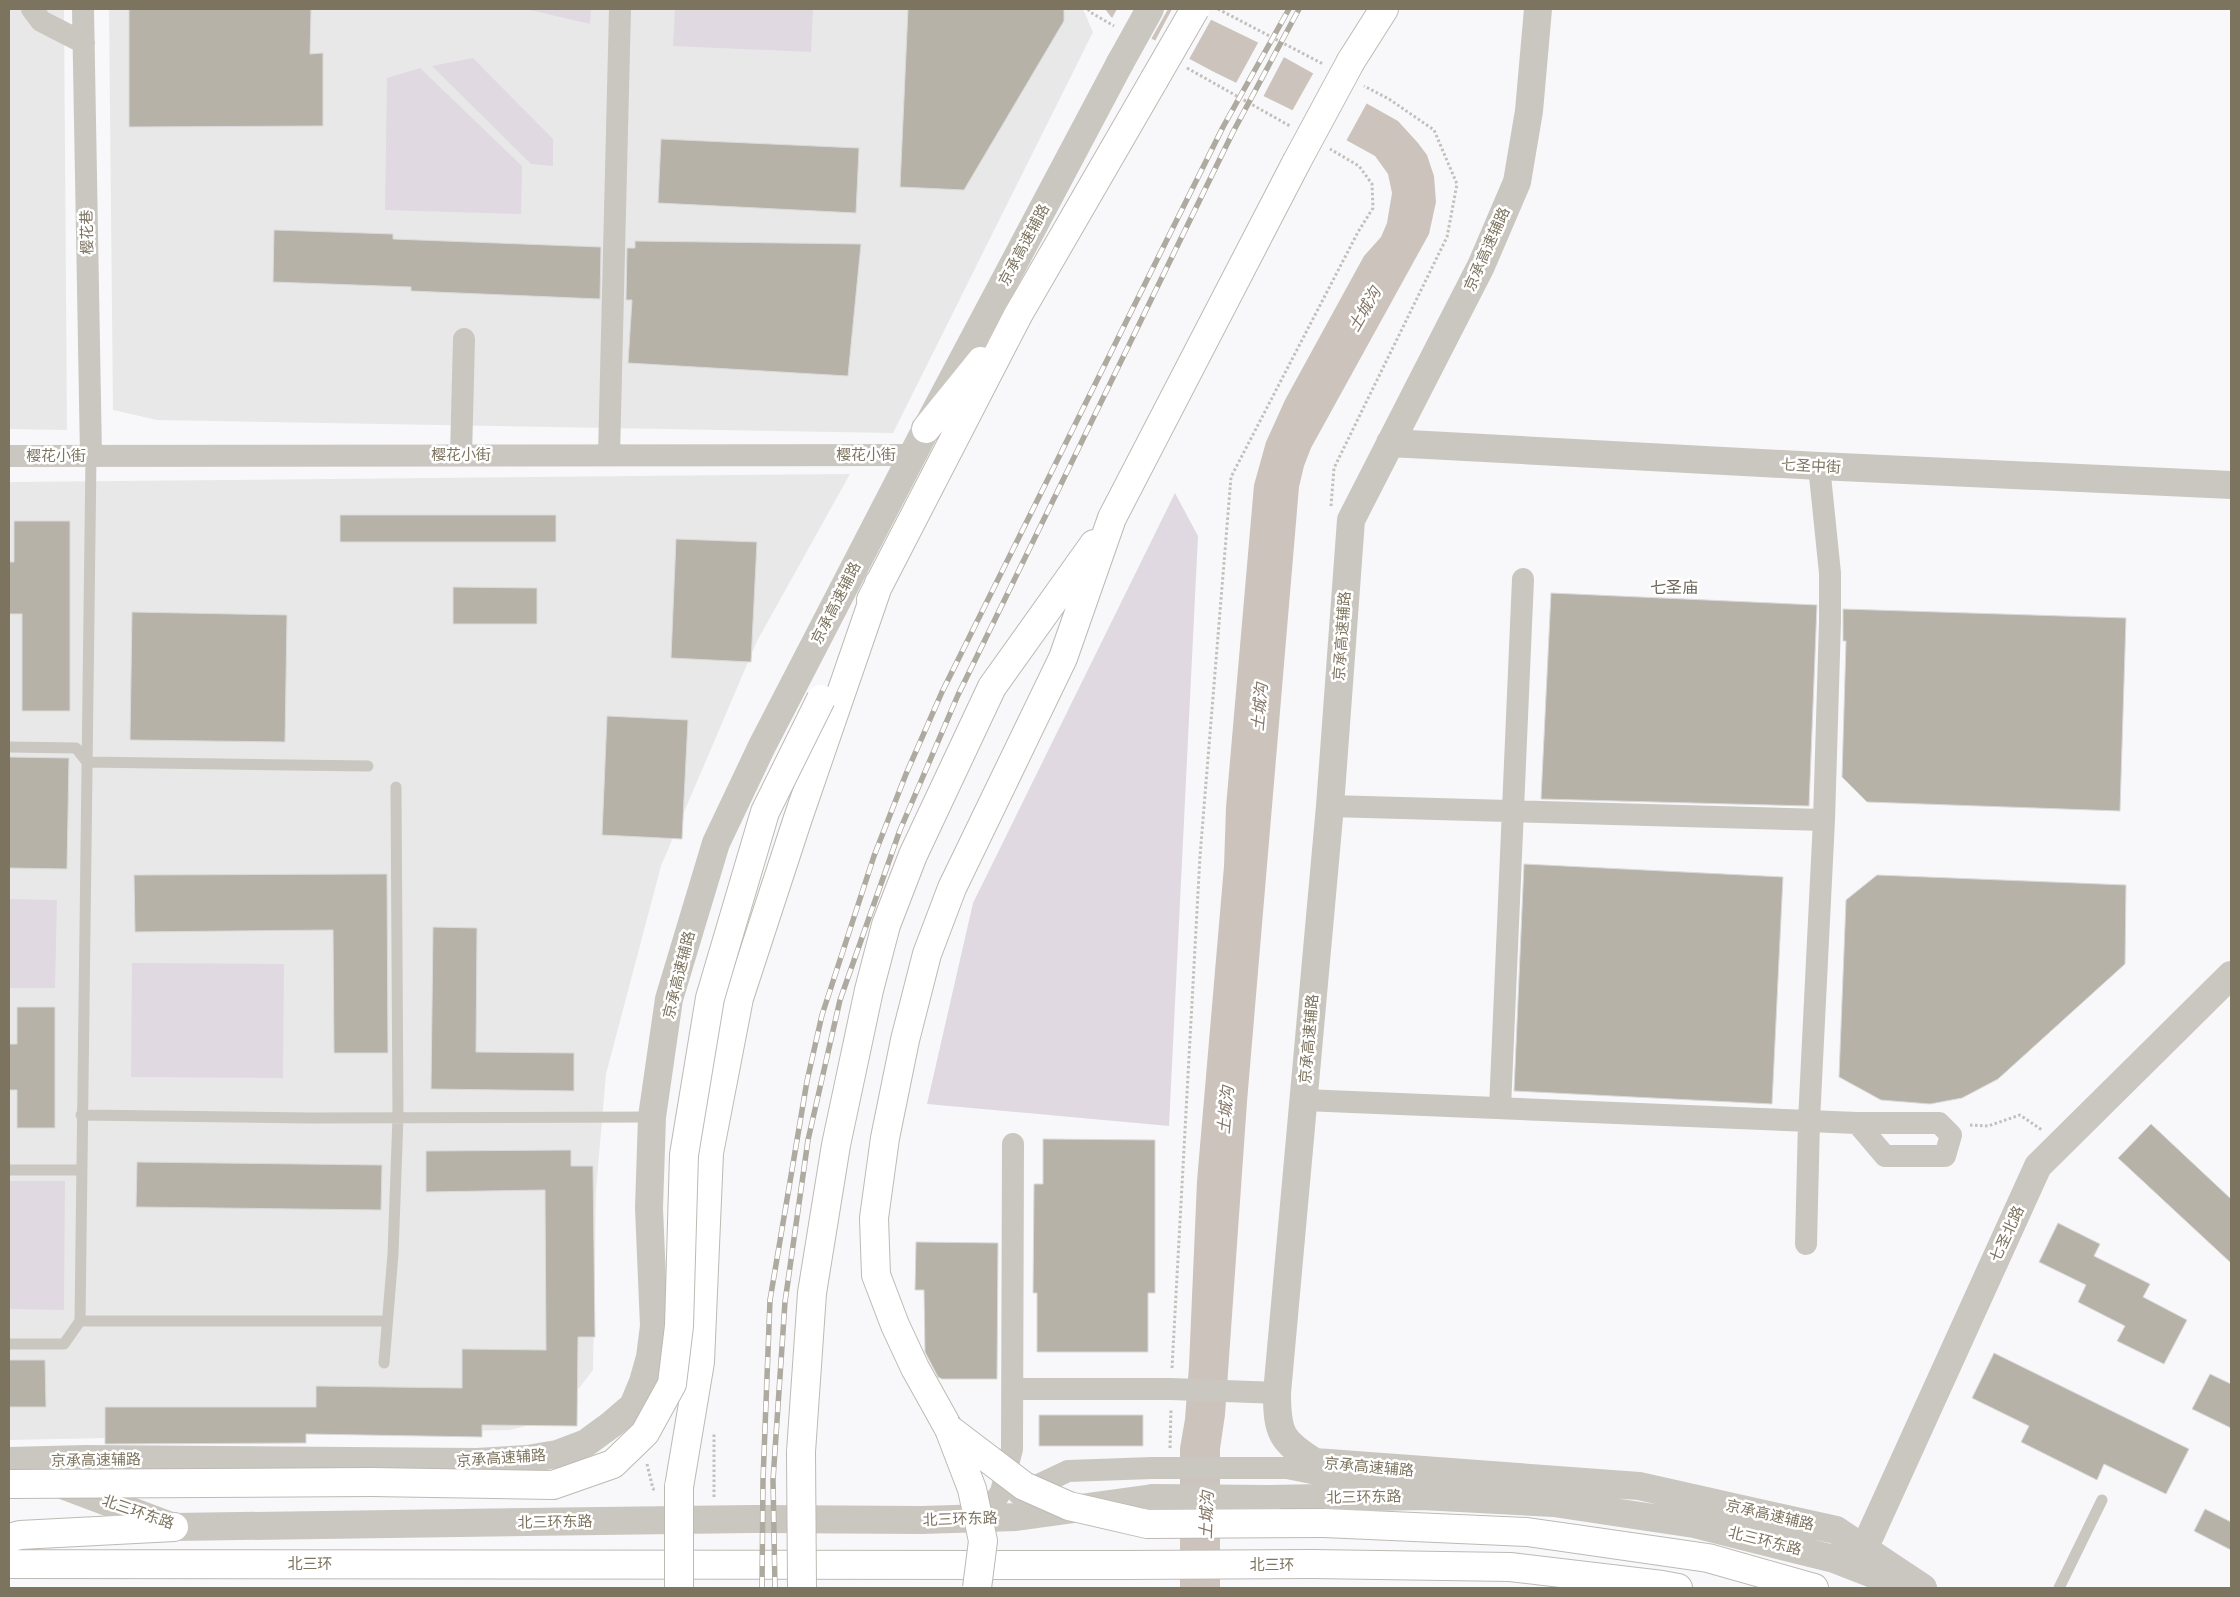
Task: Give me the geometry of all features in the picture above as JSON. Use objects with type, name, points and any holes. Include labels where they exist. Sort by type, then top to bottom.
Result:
[{"type":"highway","points":[[9,1484],[371,1482],[553,1485],[613,1464],[645,1433],[672,1384],[679,1326],[684,1155],[710,998],[765,812],[879,583],[1018,315],[1195,9]]},
{"type":"highway","points":[[802,1588],[801,1452],[812,1293],[836,1144],[868,990],[886,925],[913,855],[992,687],[1112,518],[1296,163],[1384,9]]},
{"type":"highway","points":[[926,429],[1018,315]]},
{"type":"highway","points":[[977,1588],[982,1541],[972,1490],[949,1429],[915,1368],[895,1325],[876,1275],[874,1218],[885,1138],[905,1040],[927,954],[952,888],[1063,658],[1112,518]]},
{"type":"highway","points":[[680,1588],[679,1488],[700,1362],[709,1153],[740,998],[798,818],[879,583]]},
{"type":"highway","points":[[949,1429],[1024,1486],[1069,1506],[1146,1524],[1324,1523],[1527,1532],[1708,1558],[1814,1588]]},
{"type":"highway","points":[[9,1538],[20,1535],[174,1527]]},
{"type":"highway","name":"北三环","points":[[9,1564],[1312,1564],[1510,1567],[1662,1584],[1678,1588]]},
{"type":"street","points":[[32,9],[41,21],[84,43]]},
{"type":"street","name":"樱花巷","points":[[83,9],[91,456]]},
{"type":"street","points":[[609,456],[620,9]]},
{"type":"street","name":"京承高速辅路","points":[[9,1461],[86,1458],[477,1462],[528,1459],[557,1454],[586,1443],[633,1406],[643,1382],[650,1356],[654,1326],[649,1208],[652,1117],[669,999],[716,843],[762,746],[912,455],[1150,9]]},
{"type":"street","name":"京承高速辅路","points":[[1538,9],[1529,111],[1517,182],[1481,266],[1350,520],[1330,806],[1277,1394],[1277,1419],[1284,1439],[1298,1452],[1315,1462],[1639,1486],[1836,1530],[1923,1588]]},
{"type":"street","points":[[461,456],[464,339]]},
{"type":"street","name":"七圣中街","points":[[1390,442],[1819,466],[2231,485]]},
{"type":"street","name":"樱花小街","points":[[9,456],[912,455]]},
{"type":"street","points":[[1806,1244],[1809,1120],[1824,820],[1830,573],[1819,466]]},
{"type":"street","points":[[1500,1108],[1523,579]]},
{"type":"street","points":[[1330,806],[1824,820]]},
{"type":"street","name":"七圣北路","points":[[1864,1549],[2038,1166],[2231,975]]},
{"type":"street","points":[[1304,1100],[1857,1123],[1939,1123],[1951,1135],[1945,1156],[1885,1156],[1857,1123]]},
{"type":"street","points":[[992,1505],[1001,1492],[1012,1449],[1014,1389],[1013,1144]]},
{"type":"street","points":[[1014,1389],[1247,1391],[1277,1394]]},
{"type":"street","name":"北三环东路","points":[[9,1465],[174,1527],[714,1520],[922,1520],[1016,1517],[1154,1498],[1270,1499],[1422,1496],[1554,1503],[1694,1524],[1834,1559],[1909,1588]]},
{"type":"street","points":[[922,1520],[992,1505],[1068,1471],[1152,1468],[1287,1468],[1422,1496]]},
{"type":"lane","points":[[9,1344],[64,1344],[80,1321],[80,1170],[91,456]]},
{"type":"lane","points":[[9,747],[76,748],[87,762]]},
{"type":"lane","points":[[87,762],[368,766]]},
{"type":"lane","points":[[384,1363],[393,1254],[398,1117],[396,787]]},
{"type":"lane","points":[[82,1115],[652,1117]]},
{"type":"lane","points":[[9,1170],[80,1170]]},
{"type":"lane","points":[[80,1321],[388,1321]]},
{"type":"lane","points":[[2059,1588],[2102,1500]]},
{"type":"path","points":[[1088,9],[1121,30]]},
{"type":"path","points":[[1217,9],[1347,71],[1434,130],[1458,184],[1447,237],[1334,468]]},
{"type":"path","points":[[1180,64],[1291,127]]},
{"type":"path","points":[[1170,1449],[1177,1390],[1200,856],[1231,476],[1354,240],[1373,208],[1372,184],[1359,166],[1325,146]]},
{"type":"path","points":[[1939,1123],[1988,1126],[2020,1115],[2062,1143]]},
{"type":"path","points":[[714,1433],[714,1520]]},
{"type":"path","points":[[646,1460],[653,1489],[679,1488]]},
{"type":"shaded area","points":[[9,9],[64,9],[67,430],[9,429]]},
{"type":"shaded area","points":[[109,9],[1083,9],[1093,32],[893,433],[157,420],[113,410]]},
{"type":"shaded area","points":[[526,9],[591,9],[590,24]]},
{"type":"shaded area","points":[[675,9],[813,9],[811,52],[673,46]]},
{"type":"shaded area","points":[[473,58],[553,139],[553,166],[531,164],[432,66]]},
{"type":"shaded area","points":[[420,68],[522,166],[521,214],[385,210],[387,78]]},
{"type":"shaded area","points":[[850,474],[757,641],[661,866],[606,1074],[596,1190],[593,1370],[566,1405],[548,1421],[509,1430],[9,1440],[9,482]]},
{"type":"shaded area","points":[[1175,493],[1198,536],[1169,1126],[927,1104],[973,903]]},
{"type":"shaded area","points":[[9,899],[57,900],[55,988],[9,988]]},
{"type":"shaded area","points":[[132,963],[284,964],[283,1078],[131,1077]]},
{"type":"shaded area","points":[[9,1181],[65,1181],[64,1310],[9,1309]]},
{"type":"water","name":"土城沟","points":[[1105,9],[1189,9],[1257,42],[1398,121],[1427,155],[1434,176],[1436,202],[1429,234],[1311,448],[1299,487],[1247,1102],[1225,1415],[1220,1449],[1220,1588],[1180,1588],[1180,1448],[1185,1419],[1189,1366],[1197,1181],[1224,866],[1226,807],[1254,485],[1266,442],[1285,400],[1364,256],[1381,237],[1387,223],[1392,193],[1388,174],[1375,156],[1290,109],[1214,72],[1111,17]]},
{"type":"pier","points":[[1117,9],[1168,9],[1150,41],[1111,20]]},
{"type":"pier","points":[[1172,9],[1194,9],[1212,18],[1188,61],[1154,43]]},
{"type":"pier","points":[[1259,41],[1285,55],[1262,99],[1235,85]]},
{"type":"pier","points":[[1314,72],[1368,101],[1345,143],[1291,113]]},
{"type":"building","points":[[129,9],[311,9],[310,54],[323,53],[323,126],[129,127]]},
{"type":"building","points":[[908,9],[1064,9],[1064,21],[964,190],[900,187]]},
{"type":"building","points":[[661,139],[859,148],[856,213],[658,203]]},
{"type":"building","points":[[274,230],[393,234],[393,239],[601,247],[600,299],[411,291],[411,287],[273,282]]},
{"type":"building","points":[[635,241],[861,244],[848,376],[628,363],[632,300],[626,300],[627,248],[635,248]]},
{"type":"building","points":[[340,515],[556,515],[556,542],[340,542]]},
{"type":"building","points":[[14,521],[70,521],[70,711],[22,711],[22,614],[9,614],[9,562],[14,562]]},
{"type":"building","points":[[676,539],[757,542],[751,662],[671,658]]},
{"type":"building","points":[[453,587],[537,588],[537,624],[453,624]]},
{"type":"building","points":[[1551,593],[1817,605],[1809,806],[1541,799]]},
{"type":"building","points":[[1843,609],[2126,618],[2120,811],[1867,802],[1842,777],[1846,641],[1843,641]]},
{"type":"building","points":[[132,612],[287,615],[285,742],[130,740]]},
{"type":"building","points":[[607,716],[688,720],[682,839],[602,835]]},
{"type":"building","points":[[9,757],[69,758],[67,869],[9,868]]},
{"type":"building","points":[[1524,864],[1783,877],[1772,1104],[1514,1091]]},
{"type":"building","points":[[387,874],[388,1053],[334,1053],[333,930],[135,932],[134,875]]},
{"type":"building","points":[[1877,875],[2126,885],[2125,964],[1998,1079],[1962,1098],[1930,1104],[1881,1100],[1839,1077],[1846,900]]},
{"type":"building","points":[[433,927],[477,928],[476,1052],[574,1053],[574,1091],[431,1089]]},
{"type":"building","points":[[17,1007],[55,1007],[55,1128],[17,1128],[17,1090],[9,1090],[9,1044],[17,1044]]},
{"type":"building","points":[[2151,1124],[2231,1199],[2231,1263],[2118,1158]]},
{"type":"building","points":[[1043,1139],[1155,1140],[1155,1293],[1148,1293],[1148,1352],[1037,1352],[1037,1293],[1033,1293],[1034,1184],[1043,1184]]},
{"type":"building","points":[[571,1150],[571,1166],[593,1166],[595,1337],[578,1337],[577,1426],[482,1425],[482,1437],[306,1434],[306,1443],[105,1444],[105,1407],[316,1407],[316,1386],[462,1388],[462,1349],[546,1350],[545,1190],[426,1192],[426,1151]]},
{"type":"building","points":[[137,1162],[382,1165],[381,1210],[136,1207]]},
{"type":"building","points":[[2058,1223],[2100,1244],[2094,1256],[2150,1284],[2143,1297],[2187,1320],[2164,1364],[2117,1341],[2125,1326],[2078,1302],[2086,1285],[2039,1262]]},
{"type":"building","points":[[916,1242],[998,1243],[997,1379],[942,1379],[938,1377],[925,1352],[924,1290],[915,1290]]},
{"type":"building","points":[[1994,1353],[2189,1449],[2166,1494],[2104,1464],[2097,1480],[2021,1442],[2029,1426],[1972,1398]]},
{"type":"building","points":[[9,1360],[45,1360],[46,1407],[9,1407]]},
{"type":"building","points":[[2210,1374],[2231,1384],[2231,1428],[2192,1409]]},
{"type":"building","points":[[1039,1415],[1143,1415],[1143,1446],[1039,1446]]},
{"type":"building","points":[[2205,1509],[2231,1522],[2231,1550],[2194,1531]]},
{"type":"railway","points":[[762,1588],[763,1480],[770,1300],[807,1081],[822,1015],[874,856],[906,774],[942,692],[1223,127],[1289,9]]},
{"type":"railway","points":[[775,1588],[773,1480],[785,1302],[808,1140],[840,1000],[900,830],[958,695],[1233,132],[1299,9]]},
{"type":"district","name":"七圣庙","points":[[1674,587]]}]
